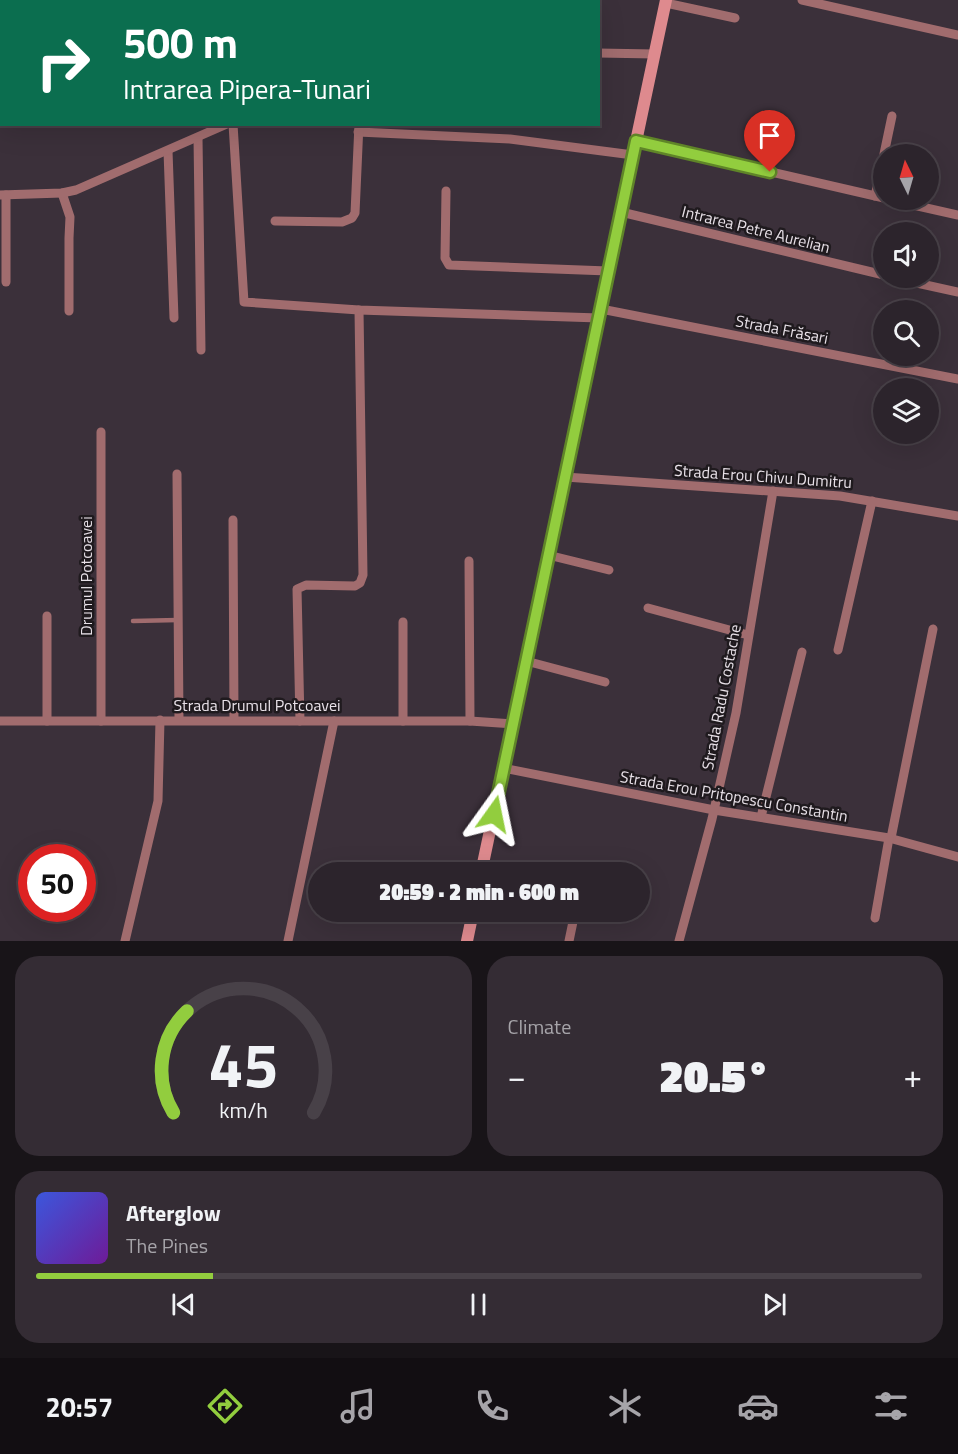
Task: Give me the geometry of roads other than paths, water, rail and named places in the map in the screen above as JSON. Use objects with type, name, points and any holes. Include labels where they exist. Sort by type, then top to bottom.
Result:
[{"type":"main road","points":[[483,862],[666,2]]},
{"type":"main road","points":[[467,941],[471,922]]},
{"type":"street","points":[[802,0],[834,3],[958,35]]},
{"type":"street","points":[[666,2],[735,18]]},
{"type":"street","points":[[600,53],[655,54]]},
{"type":"street","points":[[886,144],[892,116]]},
{"type":"street","points":[[6,282],[3,195],[62,193],[92,185],[223,126]]},
{"type":"street","name":"Strada Frăsari","points":[[233,126],[244,302],[359,310],[599,313],[958,379]]},
{"type":"street","points":[[275,221],[342,222],[352,218],[355,213],[358,128],[510,139],[633,154]]},
{"type":"street","points":[[198,138],[201,350]]},
{"type":"street","points":[[636,141],[873,196]]},
{"type":"street","points":[[168,151],[174,318]]},
{"type":"street","points":[[446,191],[445,258],[449,265],[608,271]]},
{"type":"street","points":[[62,193],[72,226],[69,238],[69,311]]},
{"type":"street","points":[[936,210],[958,215]]},
{"type":"street","name":"Intrarea Petre Aurelian","points":[[621,212],[873,272]]},
{"type":"street","points":[[939,288],[958,292]]},
{"type":"street","points":[[300,721],[297,589],[306,585],[355,586],[360,583],[363,574],[359,310]]},
{"type":"street","name":"Drumul Potcoavei","points":[[101,432],[101,720]]},
{"type":"street","points":[[177,474],[179,720]]},
{"type":"street","name":"Strada Erou Chivu Dumitru","points":[[565,477],[773,491],[872,501],[958,516]]},
{"type":"street","name":"Strada Radu Costache","points":[[679,941],[714,810],[736,712],[773,491]]},
{"type":"street","points":[[838,650],[872,501]]},
{"type":"street","points":[[232,520],[234,720]]},
{"type":"street","points":[[548,555],[609,570]]},
{"type":"street","points":[[469,561],[470,721]]},
{"type":"street","points":[[648,608],[748,635]]},
{"type":"street","points":[[47,616],[47,721]]},
{"type":"street","points":[[403,622],[403,721]]},
{"type":"street","points":[[875,918],[933,629]]},
{"type":"street","points":[[761,818],[802,652]]},
{"type":"street","points":[[526,661],[605,682]]},
{"type":"street","points":[[124,941],[158,801],[160,720]]},
{"type":"street","name":"Strada Drumul Potcoavei","points":[[0,721],[470,721],[513,724]]},
{"type":"street","points":[[288,941],[334,721]]},
{"type":"street","name":"Strada Erou Pritopescu Constantin","points":[[503,768],[714,810],[890,838],[958,856]]},
{"type":"street","points":[[569,941],[573,922]]},
{"type":"lane","points":[[133,621],[178,620]]}]
